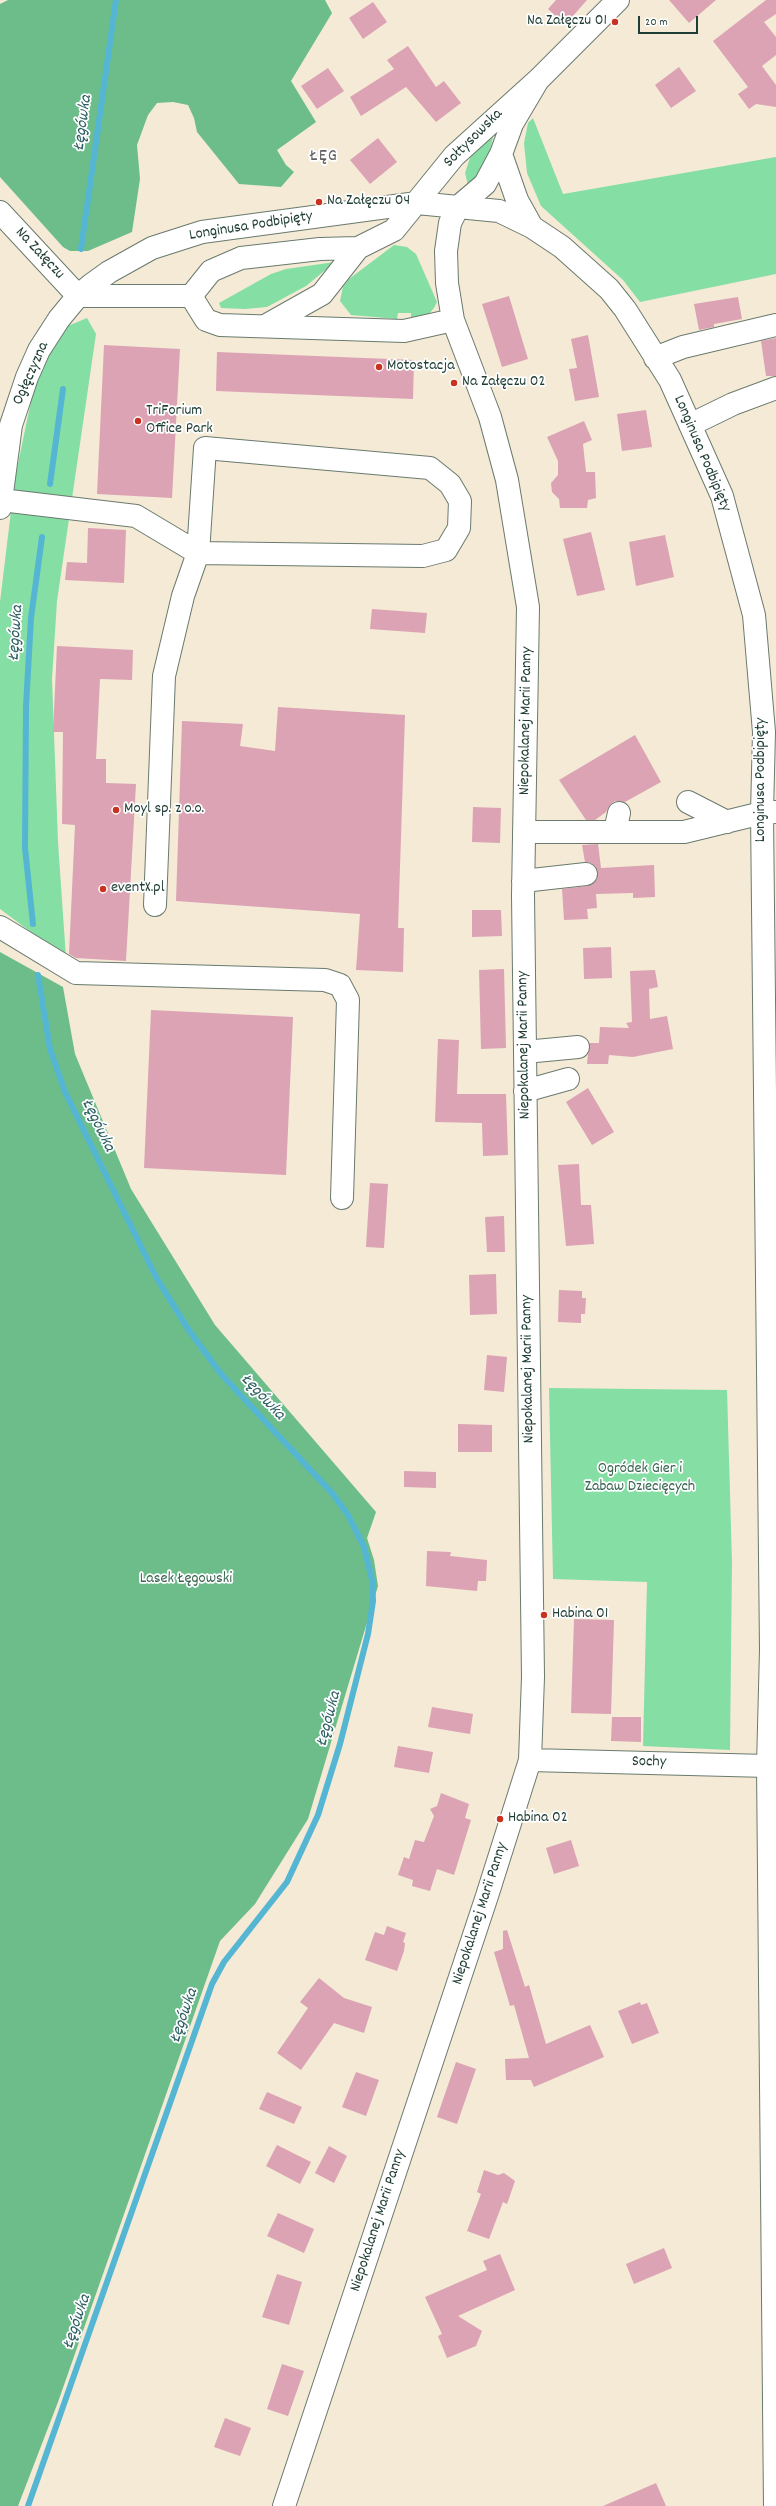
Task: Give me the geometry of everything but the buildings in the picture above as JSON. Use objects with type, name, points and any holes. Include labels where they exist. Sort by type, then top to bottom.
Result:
[{"type":"street","name":"Sołtysowska","points":[[358,248],[394,230],[454,156],[538,80],[618,0]]},
{"type":"street","name":"Sołtysowska","points":[[458,206],[482,189],[501,154],[512,124],[538,80]]},
{"type":"street","name":"Sołtysowska","points":[[501,154],[514,194],[532,227]]},
{"type":"street","name":"Longinusa Podbipięty","points":[[78,296],[109,272],[130,259],[152,248],[202,232],[417,203],[499,211],[532,227],[562,247],[609,289],[625,308],[670,380],[722,496],[754,615],[769,812],[773,1649],[768,1766],[773,1820],[775,2506]]},
{"type":"street","name":"Niepokalanej Marii Panny","points":[[284,2506],[487,1896],[530,1760],[533,1677],[523,881],[528,607],[507,480],[490,417],[453,320],[447,283],[446,251],[450,223],[458,206]]},
{"type":"street","name":"Na Załęczu","points":[[0,212],[78,296]]},
{"type":"street","points":[[191,296],[211,271],[241,258],[320,249],[358,248]]},
{"type":"street","points":[[265,326],[322,294],[358,248]]},
{"type":"street","points":[[78,296],[191,296]]},
{"type":"street","name":"Ogłęczyzna","points":[[0,504],[11,425],[18,399],[40,350],[78,296]]},
{"type":"street","points":[[191,296],[206,320],[220,325],[404,331],[453,320]]},
{"type":"street","points":[[655,358],[683,347],[776,325]]},
{"type":"street","points":[[690,425],[733,404],[776,388]]},
{"type":"street","points":[[0,504],[136,516],[198,553],[423,556],[446,550],[459,528],[460,501],[450,484],[430,468],[205,448],[198,553],[183,596],[164,676],[155,904]]},
{"type":"street","points":[[688,802],[727,822]]},
{"type":"street","points":[[524,832],[617,822],[684,832],[769,812]]},
{"type":"street","points":[[523,881],[586,874]]},
{"type":"street","points":[[0,927],[76,973],[325,980],[340,985],[348,1000],[342,1198]]},
{"type":"street","points":[[525,1052],[578,1047]]},
{"type":"street","points":[[525,1091],[568,1079]]},
{"type":"street","name":"Sochy","points":[[530,1760],[768,1766]]},
{"type":"green space","points":[[8,0],[325,0],[332,13],[291,81],[316,122],[277,150],[286,165],[294,172],[281,187],[239,184],[197,132],[194,118],[188,105],[173,102],[157,103],[148,115],[137,145],[140,179],[132,232],[88,251],[70,251],[63,247],[0,177],[0,4]]},
{"type":"green space","points":[[533,118],[563,194],[776,157],[776,274],[640,302],[623,280],[541,206],[527,173],[524,143],[528,123]]},
{"type":"green space","points":[[494,133],[489,154],[479,175],[468,185],[465,173],[472,152]]},
{"type":"green space","points":[[394,245],[407,247],[416,254],[437,302],[434,308],[428,315],[411,320],[411,313],[398,313],[397,319],[351,315],[340,301],[343,287],[349,279]]},
{"type":"green space","points":[[335,262],[306,286],[267,307],[245,309],[221,308],[219,303],[271,274],[286,269]]},
{"type":"green space","points":[[87,318],[96,334],[57,601],[52,679],[58,842],[66,958],[0,909],[0,602],[15,478],[35,382],[63,328]]},
{"type":"green space","name":"Lasek Łęgowski","points":[[0,952],[63,987],[75,1054],[131,1189],[215,1325],[376,1512],[367,1538],[374,1560],[378,1586],[308,1819],[255,1904],[220,1941],[58,2402],[18,2506],[0,2506]]},
{"type":"green space","name":"Ogródek Gier i Zabaw Dziecięcych","points":[[549,1388],[727,1390],[732,1562],[730,1750],[643,1746],[647,1582],[553,1579]]},
{"type":"waterway","name":"Łęgówka","points":[[81,249],[116,0]]},
{"type":"waterway","name":"Łęgówka","points":[[50,484],[63,389]]},
{"type":"waterway","name":"Łęgówka","points":[[33,924],[25,848],[26,706],[31,618],[42,537]]},
{"type":"waterway","name":"Łęgówka","points":[[28,2506],[212,1984],[224,1962],[287,1882],[318,1815],[340,1744],[368,1634],[373,1601],[372,1580],[364,1547],[348,1515],[332,1493],[221,1374],[188,1329],[156,1277],[65,1092],[50,1049],[38,975]]},
{"type":"place","name":"Na Załęczu 01","points":[[615,22]]},
{"type":"place","name":"Na Załęczu 04","points":[[319,202]]},
{"type":"place","name":"Motostacja","points":[[379,367]]},
{"type":"place","name":"Na Załęczu 02","points":[[454,383]]},
{"type":"place","name":"TriForium Office Park","points":[[138,421]]},
{"type":"place","name":"Moyl sp. z o.o.","points":[[116,810]]},
{"type":"place","name":"eventX.pl","points":[[103,889]]},
{"type":"place","name":"Habina 01","points":[[544,1615]]},
{"type":"place","name":"Habina 02","points":[[500,1819]]},
{"type":"district","name":"ŁĘG","points":[[324,158]]}]
